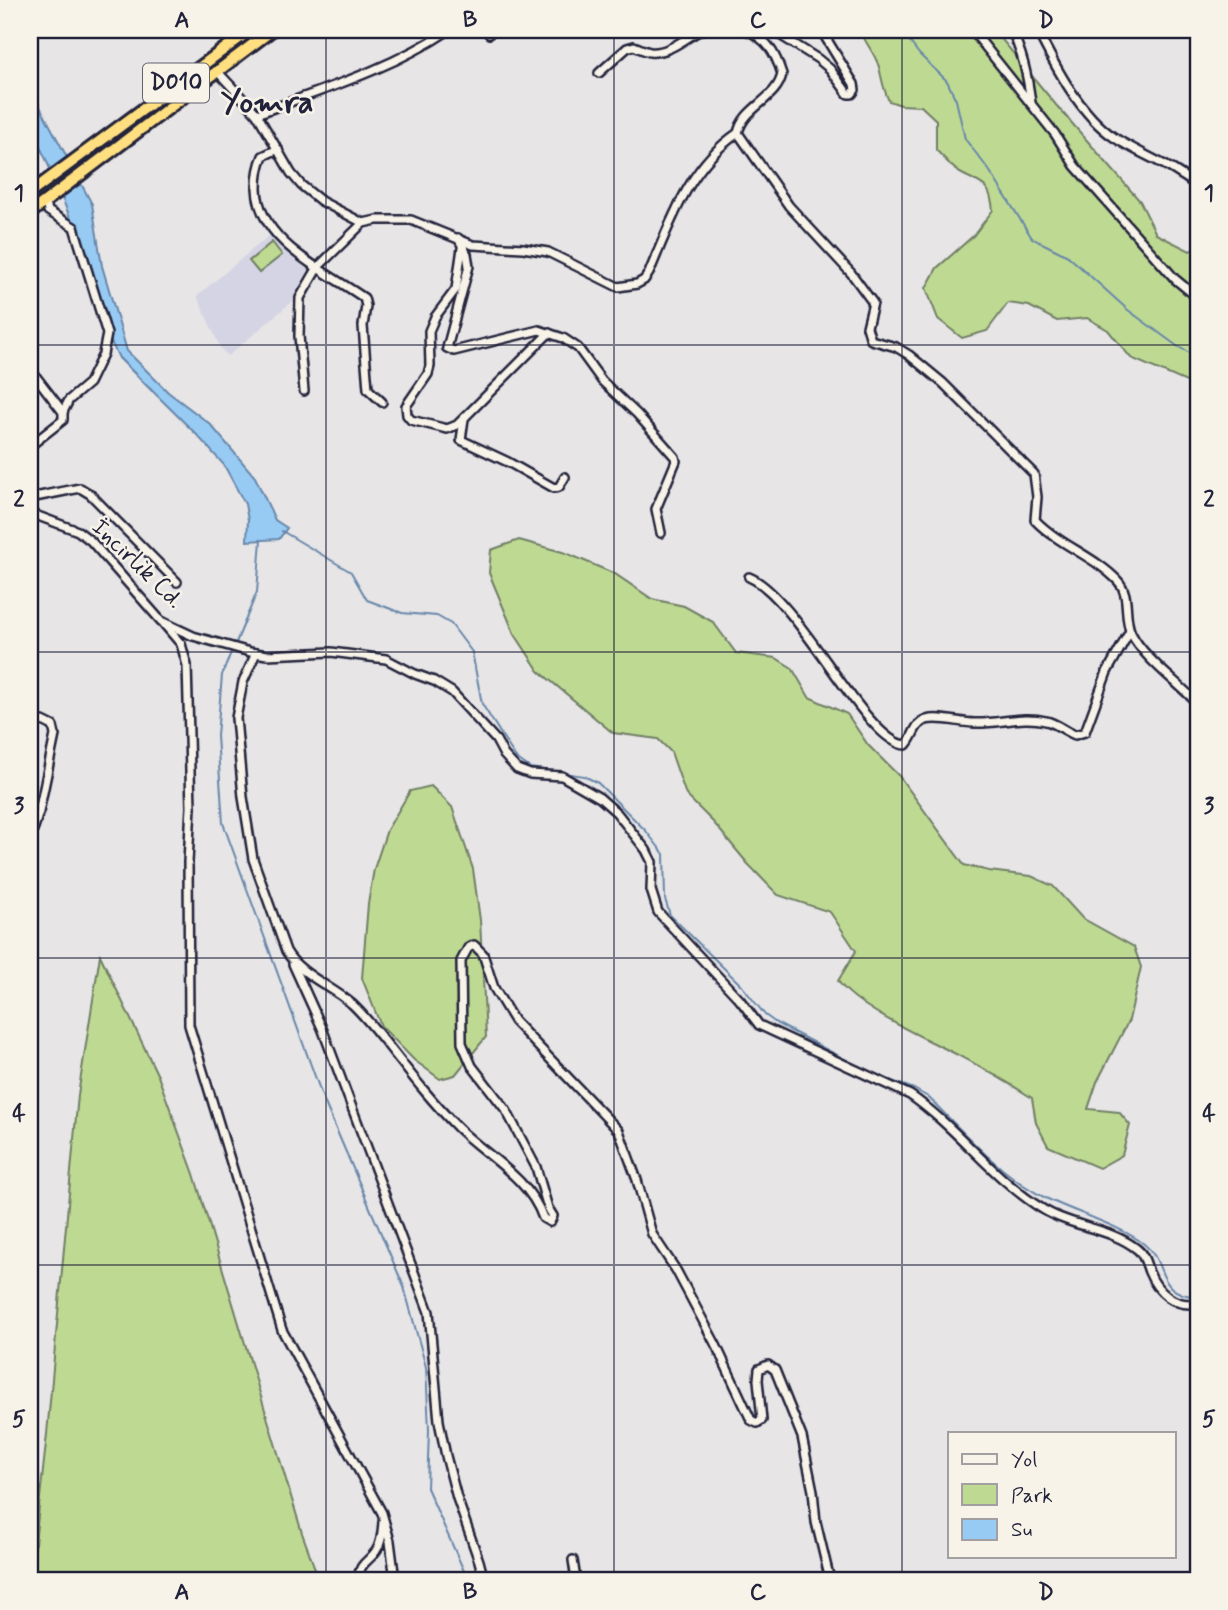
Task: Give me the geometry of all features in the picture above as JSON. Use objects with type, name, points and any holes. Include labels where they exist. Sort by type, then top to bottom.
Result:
[{"type":"highway","name":"D010","points":[[30,193],[250,30]]},
{"type":"highway","name":"D010","points":[[33,211],[272,30]]},
{"type":"street","points":[[257,114],[392,61],[429,44],[449,30]]},
{"type":"street","points":[[599,73],[627,48],[634,46],[649,52],[656,51],[680,43],[701,30]]},
{"type":"street","points":[[746,30],[766,42],[773,50],[782,74],[776,87],[739,125],[738,133],[789,206],[851,273],[873,303],[867,327],[871,340],[896,347],[943,383],[1034,474],[1037,497],[1035,520],[1046,532],[1108,572],[1120,583],[1125,594],[1130,631],[1142,649],[1198,704]]},
{"type":"street","points":[[772,30],[818,59],[830,69],[848,94],[852,94],[855,83],[821,30]]},
{"type":"street","points":[[972,30],[1055,134],[1075,166],[1175,279],[1198,298]]},
{"type":"street","points":[[1011,30],[1028,76],[1031,104]]},
{"type":"street","points":[[1037,30],[1056,69],[1096,122],[1115,138],[1156,158],[1198,187]]},
{"type":"street","points":[[217,71],[257,114],[291,173],[311,194],[363,223]]},
{"type":"street","points":[[304,391],[299,336],[300,298],[318,267],[363,223],[377,220],[411,220],[473,245],[523,247],[548,252],[618,287],[637,284],[645,280],[649,273],[676,207],[691,182],[718,146],[738,133]]},
{"type":"street","points":[[278,149],[263,156],[259,164],[259,205],[278,238],[364,298],[366,306],[363,326],[368,388],[382,402]]},
{"type":"street","points":[[30,446],[63,420],[63,412],[69,400],[89,383],[103,354],[107,334],[74,227],[48,211],[46,202],[49,198]]},
{"type":"street","points":[[457,238],[469,260],[469,266],[447,348],[454,351],[539,330],[578,348],[602,381],[672,452],[676,461],[656,509],[662,525],[661,533]]},
{"type":"street","points":[[462,247],[456,289],[435,317],[429,331],[428,374],[406,406],[411,420],[447,429],[465,418],[549,333]]},
{"type":"street","points":[[30,369],[63,412]]},
{"type":"street","points":[[465,418],[461,440],[554,488],[559,487],[565,477]]},
{"type":"street","points":[[30,498],[80,488],[90,494],[177,582]]},
{"type":"street","name":"İncirlik Cd.","points":[[30,513],[78,531],[92,541],[162,621],[216,643],[253,653],[267,655],[331,652],[386,659],[452,692],[496,740],[504,755],[517,769],[530,774],[562,776],[600,798],[617,813],[652,862],[651,890],[658,912],[759,1024],[910,1095],[930,1109],[1024,1196],[1065,1220],[1119,1239],[1138,1249],[1155,1284],[1163,1294],[1175,1302],[1198,1303]]},
{"type":"street","points":[[749,576],[764,584],[781,602],[865,713],[887,737],[901,745],[910,741],[917,726],[933,719],[978,724],[1020,718],[1044,720],[1075,735],[1086,732],[1107,672],[1130,631]]},
{"type":"street","points":[[162,621],[181,644],[187,665],[191,807],[188,862],[190,1026],[282,1330],[384,1519],[395,1580]]},
{"type":"street","points":[[253,653],[243,682],[236,718],[243,797],[253,859],[286,951],[322,1028],[429,1312],[439,1421],[446,1455],[457,1498],[484,1578],[497,1580]]},
{"type":"street","points":[[30,724],[43,721],[53,726],[55,735],[39,812],[30,840]]},
{"type":"street","points":[[30,872],[30,901]]},
{"type":"street","points":[[293,964],[332,988],[365,1017],[434,1102],[461,1131],[522,1184],[539,1207],[543,1218],[550,1222],[553,1216],[548,1208],[536,1167],[506,1110],[472,1066],[462,1043],[461,961],[468,948],[474,945],[478,948],[483,954],[494,988],[514,1021],[619,1131],[637,1180],[652,1234],[676,1270],[716,1345],[751,1420],[757,1423],[762,1420],[759,1369],[768,1365],[775,1370],[802,1437],[816,1522],[830,1580]]},
{"type":"street","points":[[358,1580],[367,1558],[376,1552],[381,1541],[384,1519]]},
{"type":"street","points":[[573,1560],[576,1580]]},
{"type":"shaded area","points":[[271,234],[278,243],[311,265],[301,280],[295,299],[228,356],[221,349],[197,296]]},
{"type":"green space","points":[[860,30],[994,30],[1140,201],[1156,234],[1190,251],[1198,247],[1198,387],[1131,358],[1108,330],[1087,318],[1057,321],[1029,306],[1008,303],[987,331],[962,338],[938,319],[926,288],[937,268],[973,236],[993,210],[992,201],[984,186],[958,172],[936,150],[936,120],[921,106],[889,101],[877,62]]},
{"type":"green space","points":[[272,242],[282,255],[259,273],[249,261]]},
{"type":"green space","points":[[519,540],[566,553],[615,574],[652,599],[684,606],[713,622],[736,653],[776,658],[792,668],[809,697],[847,714],[868,745],[899,776],[964,865],[1031,876],[1053,886],[1082,918],[1134,947],[1141,967],[1129,1020],[1097,1082],[1088,1109],[1119,1112],[1130,1125],[1122,1155],[1099,1168],[1048,1146],[1036,1123],[1032,1098],[979,1066],[880,1015],[848,992],[838,981],[856,951],[830,912],[778,895],[686,795],[671,752],[658,739],[613,733],[539,671],[514,633],[489,573],[491,550]]},
{"type":"green space","points":[[431,786],[452,807],[473,869],[480,920],[486,1037],[455,1075],[440,1079],[414,1060],[381,1026],[362,978],[368,904],[374,869],[387,830],[410,791]]},
{"type":"green space","points":[[100,955],[158,1076],[194,1174],[302,1533],[319,1580],[31,1580],[78,1095]]},
{"type":"water","points":[[30,88],[92,204],[102,266],[127,351],[168,392],[210,424],[255,477],[275,520],[287,528],[279,539],[247,541],[248,520],[245,504],[224,465],[119,358],[107,334],[74,227],[30,127]]},
{"type":"waterway","points":[[901,30],[919,54],[947,81],[956,100],[965,139],[989,170],[1032,238],[1068,256],[1128,310],[1198,358]]},
{"type":"waterway","points":[[119,358],[152,391]]},
{"type":"waterway","points":[[282,531],[351,572],[367,600],[402,613],[437,616],[451,624],[472,652],[482,704],[516,758],[530,768],[584,776],[598,783],[646,831],[664,854],[665,899],[670,915],[742,986],[765,1015],[873,1074],[928,1097],[1011,1176],[1042,1196],[1108,1224],[1144,1244],[1152,1252],[1168,1284],[1174,1290],[1198,1297]]},
{"type":"waterway","points":[[235,645],[257,592],[261,540]]},
{"type":"waterway","points":[[232,650],[222,675],[217,736],[223,823],[324,1101],[404,1287],[426,1367],[429,1430],[427,1488],[468,1580]]},
{"type":"district","name":"Yomra","points":[[267,103]]}]
